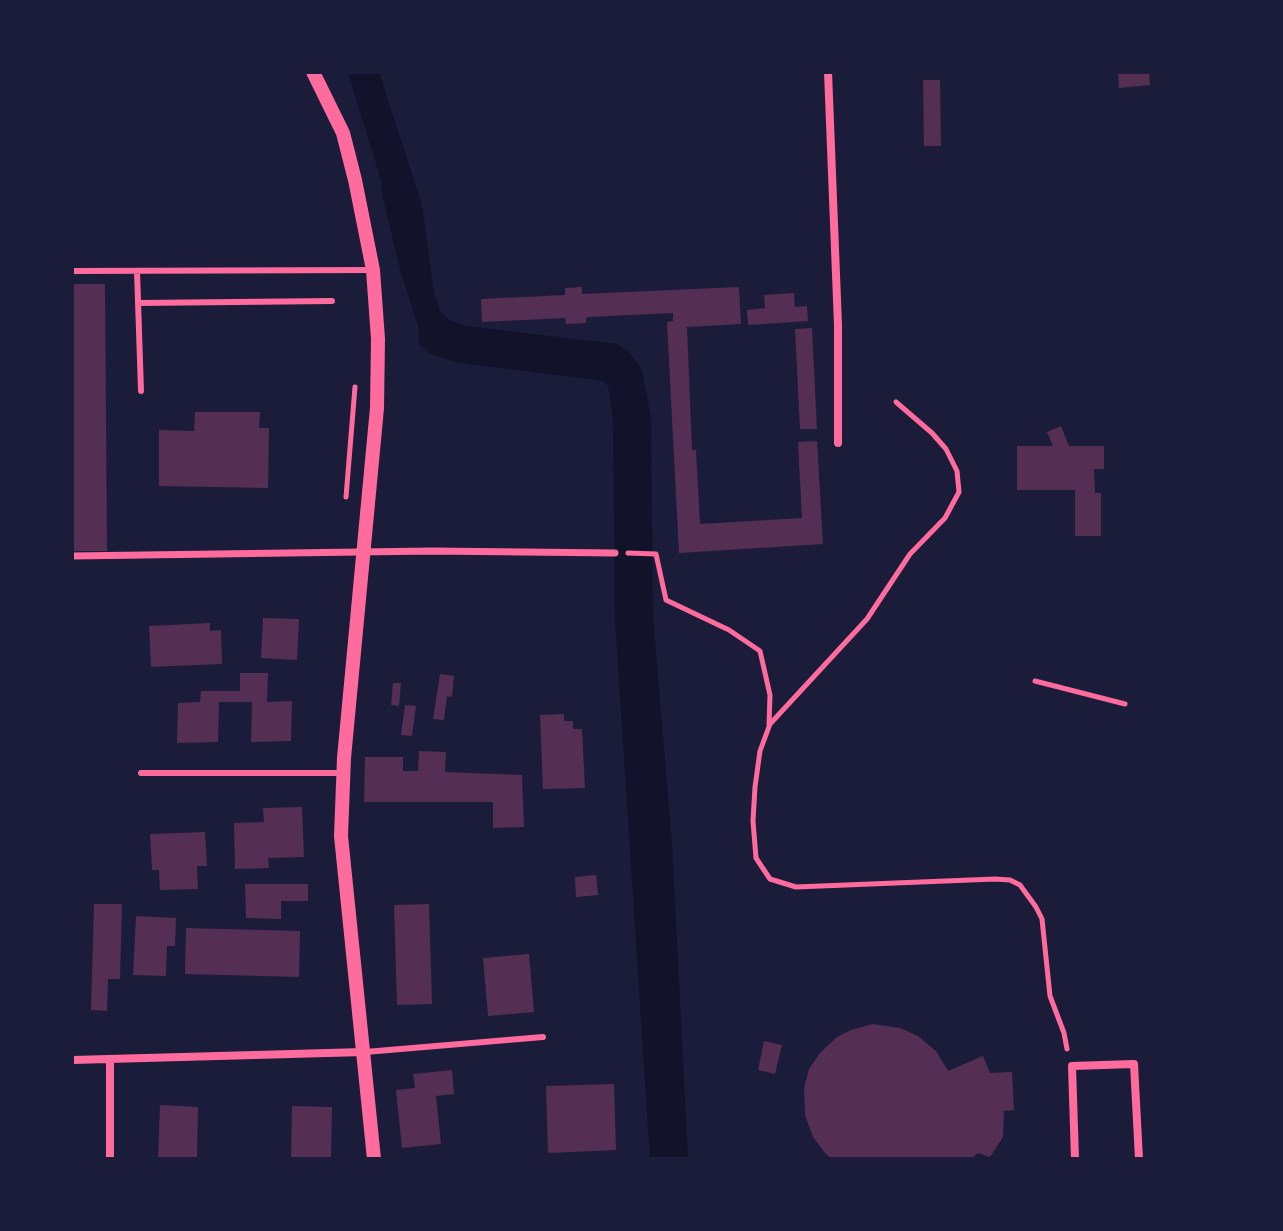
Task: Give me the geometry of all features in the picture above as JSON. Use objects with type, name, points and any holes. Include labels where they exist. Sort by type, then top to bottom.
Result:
[{"type":"street","points":[[313,72],[343,133],[361,205],[373,270],[378,339],[377,408],[343,773],[342,850],[374,1159]]},
{"type":"street","points":[[828,72],[838,325],[838,443]]},
{"type":"street","points":[[72,556],[362,551],[615,553]]},
{"type":"street","points":[[72,1060],[365,1052]]},
{"type":"street","points":[[110,1060],[110,1159]]},
{"type":"street","points":[[1075,1159],[1072,1066],[1134,1064],[1139,1159]]},
{"type":"lane","points":[[72,271],[373,270]]},
{"type":"lane","points":[[137,271],[141,391]]},
{"type":"lane","points":[[138,303],[332,301]]},
{"type":"lane","points":[[141,773],[343,773]]},
{"type":"lane","points":[[365,1052],[543,1037]]},
{"type":"path","points":[[896,402],[932,433],[951,456],[959,478],[956,500],[939,525],[910,554],[867,619],[769,726],[760,751],[753,821],[756,858],[765,875],[775,882],[796,887],[995,879],[1015,882],[1025,889],[1040,913],[1048,988],[1067,1049]]},
{"type":"path","points":[[615,553],[656,554],[666,600],[729,630],[760,651],[770,695],[769,726]]},
{"type":"path","points":[[1035,681],[1125,704]]},
{"type":"shaded area","points":[[348,72],[379,72],[422,205],[434,293],[441,313],[467,326],[617,344],[628,351],[642,370],[651,418],[653,616],[672,843],[688,1159],[650,1159],[615,619],[613,420],[608,386],[603,381],[459,363],[433,355],[419,344],[418,312],[411,279]]},
{"type":"building","points":[[1118,72],[1149,72],[1150,85],[1119,88]]},
{"type":"building","points":[[923,80],[940,80],[941,146],[924,146]]},
{"type":"building","points":[[72,284],[105,284],[107,551],[72,551]]},
{"type":"building","points":[[582,287],[582,294],[739,287],[741,324],[687,327],[692,450],[696,450],[700,524],[802,518],[798,442],[817,441],[823,544],[679,553],[667,322],[673,321],[673,313],[589,317],[586,323],[566,324],[565,318],[482,322],[481,299],[565,295],[565,288]]},
{"type":"building","points":[[794,293],[795,307],[807,306],[808,321],[748,325],[747,310],[765,308],[764,295]]},
{"type":"building","points":[[812,328],[817,429],[800,429],[795,329]]},
{"type":"building","points":[[195,412],[260,412],[259,428],[269,428],[268,488],[159,486],[159,430],[194,431]]},
{"type":"building","points":[[1061,426],[1069,446],[1104,446],[1104,469],[1094,469],[1095,493],[1101,493],[1101,536],[1075,536],[1075,490],[1017,490],[1017,446],[1053,446],[1047,432]]},
{"type":"building","points":[[263,618],[299,619],[297,660],[261,658]]},
{"type":"building","points":[[210,623],[210,631],[221,630],[222,664],[151,667],[149,626]]},
{"type":"building","points":[[240,673],[268,673],[267,702],[292,701],[291,741],[251,742],[252,702],[219,702],[218,742],[177,743],[178,703],[200,702],[201,691],[240,691]]},
{"type":"building","points":[[440,674],[454,676],[452,697],[447,696],[444,720],[433,719]]},
{"type":"building","points":[[393,683],[401,683],[399,706],[391,705]]},
{"type":"building","points":[[405,705],[416,706],[412,736],[401,735]]},
{"type":"building","points":[[564,714],[564,721],[573,721],[573,729],[582,729],[585,788],[543,789],[540,715]]},
{"type":"building","points":[[419,751],[446,752],[445,772],[522,775],[524,827],[493,828],[493,802],[364,802],[365,757],[403,757],[403,771],[418,771]]},
{"type":"building","points":[[302,807],[304,857],[268,858],[269,868],[235,869],[234,823],[264,822],[263,808]]},
{"type":"building","points":[[205,832],[207,866],[197,866],[198,889],[160,890],[159,870],[152,870],[150,834]]},
{"type":"building","points":[[596,875],[598,895],[576,897],[575,877]]},
{"type":"building","points":[[245,884],[308,884],[308,901],[281,901],[281,919],[246,918]]},
{"type":"building","points":[[94,904],[122,904],[120,979],[108,979],[107,1011],[91,1010]]},
{"type":"building","points":[[429,904],[432,1004],[397,1005],[394,905]]},
{"type":"building","points":[[136,916],[176,918],[175,946],[167,946],[166,976],[133,975]]},
{"type":"building","points":[[186,928],[300,931],[299,977],[185,974]]},
{"type":"building","points":[[529,954],[534,1012],[488,1016],[483,958]]},
{"type":"building","points":[[873,1024],[900,1028],[918,1036],[936,1051],[948,1071],[983,1056],[990,1073],[1012,1072],[1014,1110],[1004,1111],[1003,1137],[990,1157],[978,1153],[971,1159],[832,1159],[825,1153],[813,1137],[805,1115],[804,1088],[809,1069],[837,1037]]},
{"type":"building","points":[[764,1041],[782,1045],[775,1074],[758,1070]]},
{"type":"building","points":[[452,1070],[454,1094],[436,1096],[441,1144],[402,1148],[396,1090],[415,1088],[413,1074]]},
{"type":"building","points":[[614,1084],[616,1150],[548,1153],[546,1086]]},
{"type":"building","points":[[160,1105],[198,1107],[197,1159],[158,1159]]},
{"type":"building","points":[[292,1106],[332,1107],[331,1159],[291,1159]]},
{"type":"waterway","points":[[385,189],[404,269],[421,322]]}]
